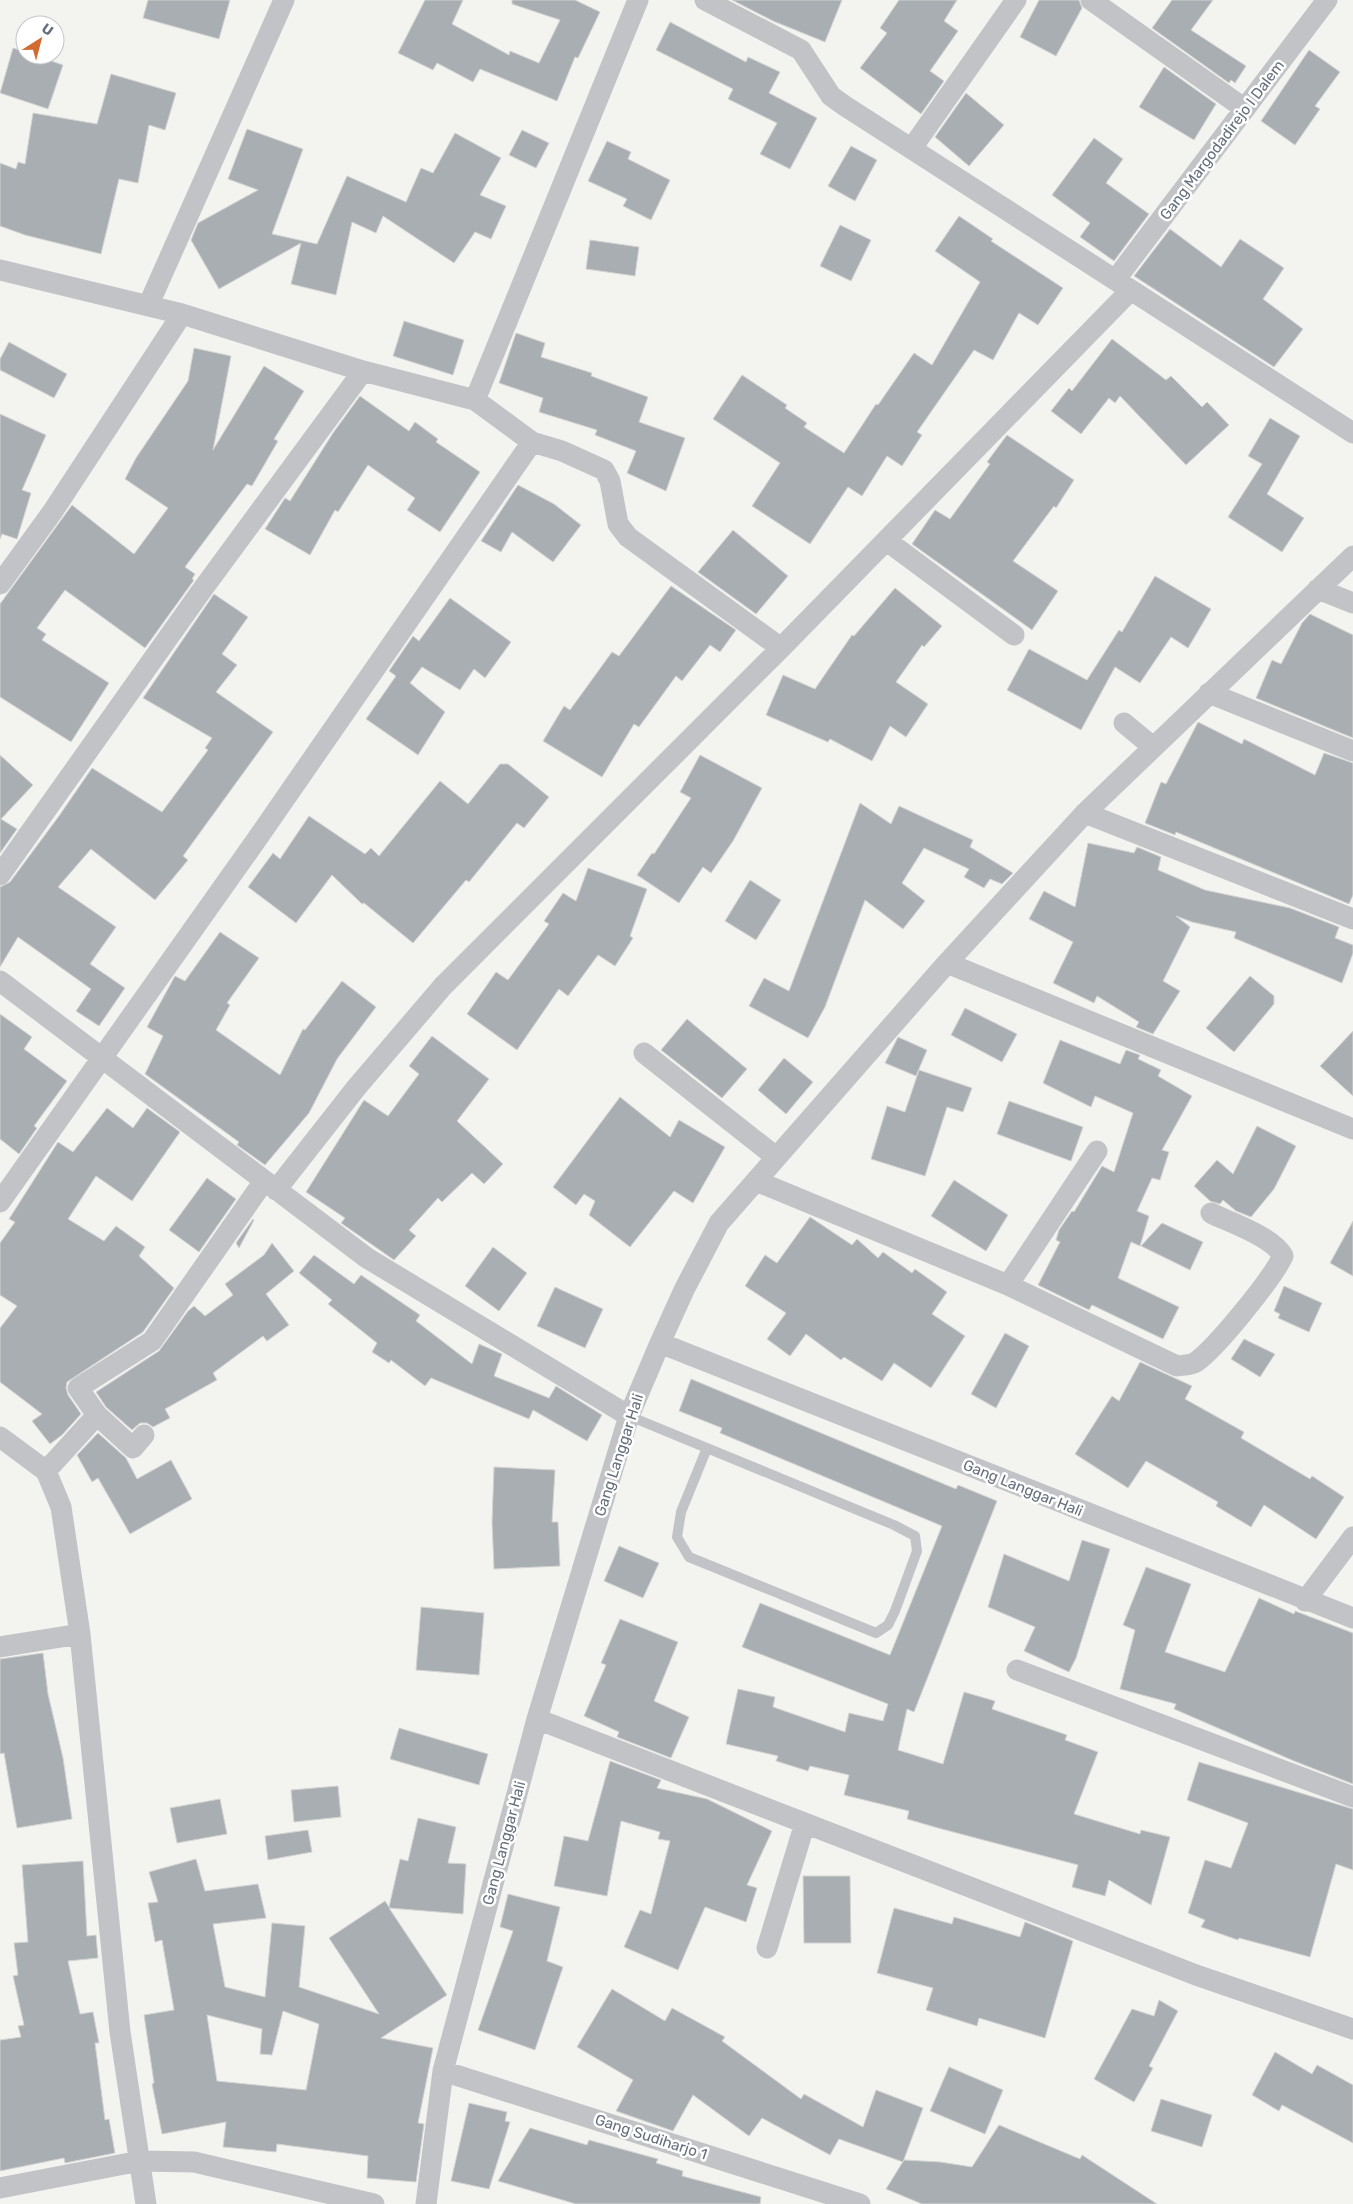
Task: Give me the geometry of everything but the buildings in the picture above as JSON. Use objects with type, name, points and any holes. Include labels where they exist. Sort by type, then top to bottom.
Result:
[{"type":"street","points":[[148,306],[284,0]]},
{"type":"street","points":[[475,400],[638,0]]},
{"type":"street","points":[[705,0],[801,50],[831,96],[1353,433]]},
{"type":"street","points":[[912,148],[1016,0]]},
{"type":"street","points":[[1092,0],[1245,109]]},
{"type":"street","name":"Gang Margodadirejo I Dalem","points":[[97,1415],[78,1388],[152,1342],[270,1186],[443,986],[887,540],[1123,285],[1245,109],[1327,0]]},
{"type":"street","points":[[0,270],[182,314],[363,371],[475,400],[532,442],[562,451],[604,470],[610,481],[618,524],[628,537],[781,648]]},
{"type":"street","points":[[0,584],[53,511],[182,314]]},
{"type":"street","points":[[0,875],[202,590],[363,371]]},
{"type":"street","points":[[0,1202],[102,1060],[532,442]]},
{"type":"street","points":[[887,540],[1014,635]]},
{"type":"street","points":[[660,1343],[684,1290],[719,1223],[776,1157],[947,963],[1085,813],[1353,556]]},
{"type":"street","points":[[1318,589],[1353,603]]},
{"type":"street","points":[[1210,693],[1353,750]]},
{"type":"street","points":[[1124,722],[1153,747]]},
{"type":"street","points":[[1085,813],[1353,919]]},
{"type":"street","points":[[947,963],[1353,1129]]},
{"type":"street","points":[[0,981],[102,1060],[367,1258],[629,1416]]},
{"type":"street","points":[[644,1053],[776,1157]]},
{"type":"street","points":[[1008,1285],[1097,1151]]},
{"type":"street","points":[[756,1181],[1008,1285],[1178,1366],[1195,1363],[1216,1343],[1276,1270],[1284,1256],[1280,1249],[1270,1242],[1211,1213]]},
{"type":"street","name":"Gang Langgar Hali","points":[[426,2204],[442,2071],[537,1719],[629,1416],[660,1343],[1305,1601],[1353,1618]]},
{"type":"street","points":[[46,1471],[97,1415],[133,1448],[144,1436]]},
{"type":"street","points":[[2,1441],[46,1471],[61,1507],[80,1634],[120,2032],[146,2204]]},
{"type":"street","points":[[1305,1601],[1353,1537]]},
{"type":"street","points":[[0,1647],[80,1634]]},
{"type":"street","points":[[1017,1670],[1353,1797]]},
{"type":"street","points":[[537,1719],[1196,1975],[1353,2029]]},
{"type":"street","points":[[767,1948],[805,1823]]},
{"type":"street","name":"Gang Sudiharjo 1","points":[[442,2071],[860,2204]]},
{"type":"street","points":[[0,2188],[140,2161],[194,2162],[298,2195],[374,2204]]},
{"type":"lane","points":[[629,1416],[707,1448],[894,1525],[915,1536],[916,1551],[888,1625],[876,1633],[689,1557],[677,1537],[681,1512],[707,1448]]}]
